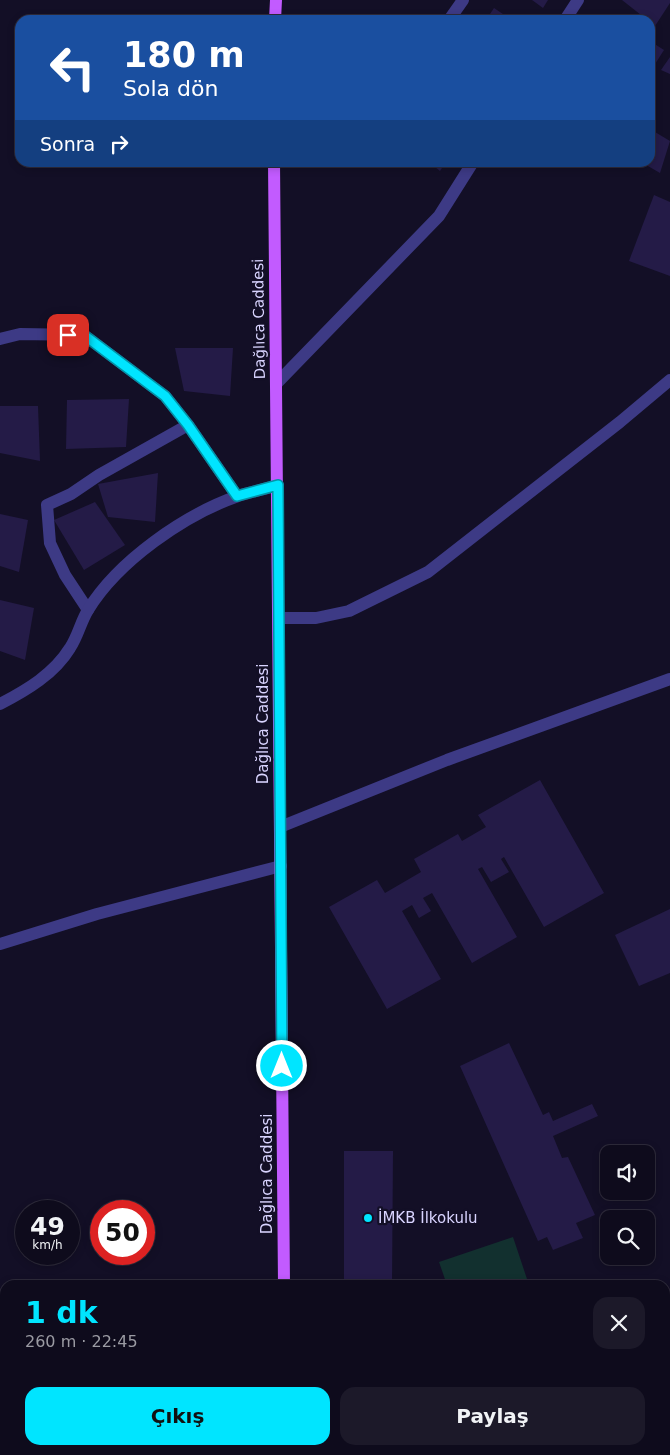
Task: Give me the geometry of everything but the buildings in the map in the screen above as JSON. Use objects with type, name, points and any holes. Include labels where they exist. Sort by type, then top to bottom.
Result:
[{"type":"main road","points":[[276,0],[276,15]]},
{"type":"main road","name":"Dağlıca Caddesi","points":[[274,167],[284,1280]]},
{"type":"street","points":[[452,15],[463,0]]},
{"type":"street","points":[[568,15],[578,0]]},
{"type":"street","points":[[276,384],[439,216],[471,167]]},
{"type":"street","points":[[0,339],[20,334],[84,335],[165,396],[188,425],[237,496]]},
{"type":"street","points":[[279,618],[316,618],[349,612],[428,572],[620,422],[670,380]]},
{"type":"street","points":[[88,610],[65,575],[50,543],[47,505],[71,494],[99,475],[188,425]]},
{"type":"street","points":[[0,704],[24,692],[53,669],[71,647],[88,610],[128,564],[156,541],[194,517],[237,496],[278,485]]},
{"type":"street","points":[[280,827],[448,760],[668,683]]},
{"type":"street","points":[[0,944],[97,914],[281,866]]},
{"type":"green space","points":[[513,1237],[527,1280],[445,1280],[439,1262]]},
{"type":"place","name":"İMKB İlkokulu","points":[[368,1218]]},
{"type":"route","points":[[68,335],[84,335],[165,396],[188,425],[237,496],[278,485],[282,1066]]}]
